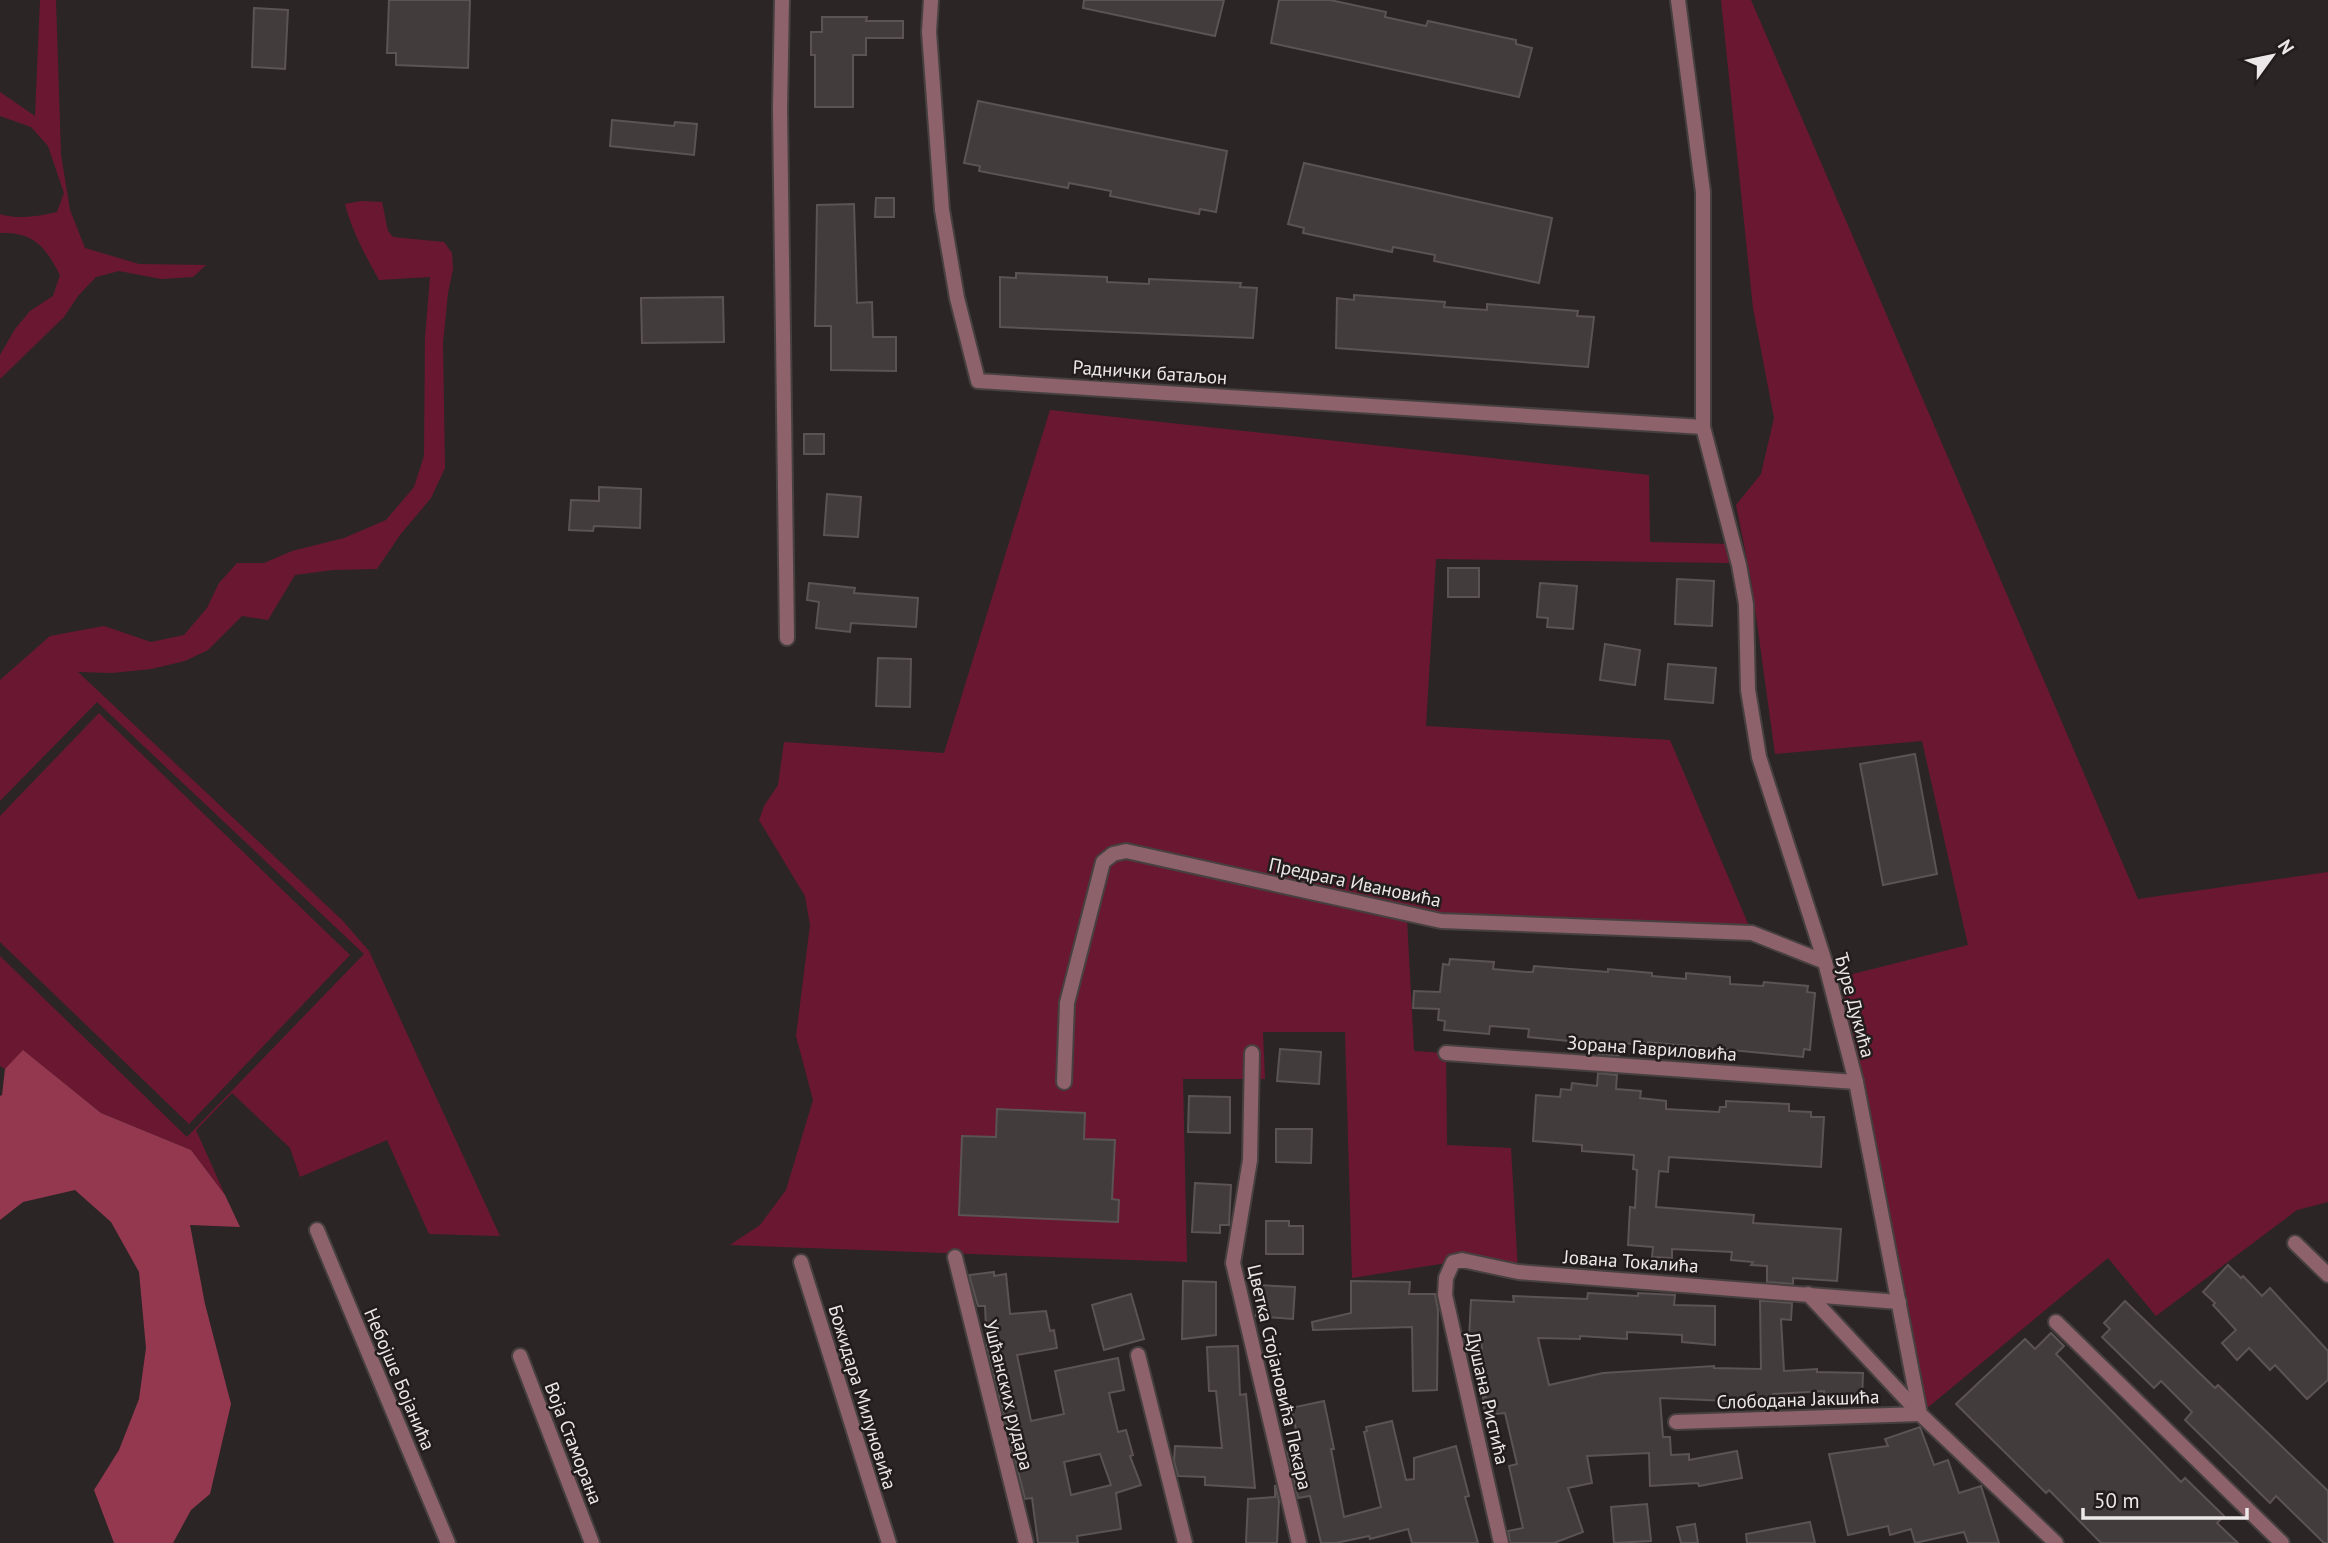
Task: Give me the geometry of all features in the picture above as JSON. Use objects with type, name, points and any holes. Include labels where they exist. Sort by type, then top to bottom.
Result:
[{"type":"street","points":[[782,0],[780,109],[787,638]]},
{"type":"street","name":"Раднички батаљон","points":[[931,0],[929,32],[942,210],[957,298],[978,381],[1703,427]]},
{"type":"street","name":"Ђуре Дукића","points":[[1678,0],[1703,192],[1703,427],[1739,565],[1746,604],[1748,690],[1759,757],[1825,962],[1856,1082],[1920,1414]]},
{"type":"street","name":"Предрага Ивановића","points":[[1064,1083],[1067,1003],[1102,862],[1114,854],[1126,851],[1441,921],[1752,933],[1825,962]]},
{"type":"street","name":"Зорана Гавриловића","points":[[1446,1052],[1856,1082]]},
{"type":"street","name":"Цветка Стојановића Пекара","points":[[1252,1053],[1250,1160],[1233,1263],[1299,1543]]},
{"type":"street","name":"Небојше Бојанића","points":[[317,1230],[448,1543]]},
{"type":"street","points":[[2295,1242],[2328,1275]]},
{"type":"street","name":"Ушћанских рудара","points":[[955,1257],[1026,1543]]},
{"type":"street","name":"Јована Токалића","points":[[1453,1262],[1462,1260],[1518,1272],[1899,1302]]},
{"type":"street","name":"Божидара Милуновића","points":[[801,1262],[888,1543]]},
{"type":"street","name":"Душана Ристића","points":[[1453,1262],[1446,1278],[1445,1295],[1502,1543]]},
{"type":"street","points":[[1808,1294],[1920,1414],[2056,1543]]},
{"type":"street","points":[[2056,1322],[2282,1543]]},
{"type":"street","points":[[1138,1354],[1185,1543]]},
{"type":"street","name":"Воја Стаморана","points":[[520,1356],[592,1543]]},
{"type":"street","name":"Слободана Јакшића","points":[[1676,1422],[1920,1414]]},
{"type":"shaded area","points":[[40,0],[56,0],[61,155],[70,210],[85,248],[139,264],[206,265],[193,277],[161,279],[119,271],[96,277],[78,296],[64,317],[0,379],[0,355],[15,329],[30,311],[53,296],[60,275],[38,243],[22,235],[0,233],[0,214],[21,217],[57,212],[64,193],[48,146],[31,127],[0,116],[0,92],[35,116]]},
{"type":"shaded area","points":[[1721,0],[1751,0],[2138,899],[2328,872],[2328,1202],[2297,1210],[2156,1316],[2108,1258],[1920,1414],[1856,1082],[1841,977],[1968,945],[1922,741],[1775,754],[1751,580],[1736,505],[1761,474],[1774,418],[1753,308]]},
{"type":"shaded area","points":[[361,201],[382,202],[388,231],[393,237],[444,242],[452,253],[453,269],[443,343],[445,468],[431,498],[400,535],[377,569],[333,570],[295,575],[268,620],[242,616],[208,650],[185,661],[151,669],[112,673],[78,672],[342,920],[369,951],[500,1236],[429,1234],[387,1140],[300,1177],[290,1148],[232,1093],[196,1130],[225,1195],[191,1150],[101,1113],[24,1051],[5,1069],[0,1066],[0,956],[187,1137],[364,954],[97,702],[0,801],[0,680],[50,636],[104,626],[151,642],[184,635],[207,608],[219,583],[237,563],[264,563],[292,551],[344,538],[386,520],[414,487],[424,456],[425,338],[430,277],[379,280],[355,233],[345,204]]},
{"type":"shaded area","points":[[1050,410],[1649,475],[1650,542],[1730,544],[1729,563],[1436,559],[1426,726],[1670,740],[1752,933],[1407,919],[1414,1051],[1446,1053],[1447,1145],[1511,1148],[1518,1272],[1453,1262],[1352,1278],[1345,1032],[1263,1032],[1265,1079],[1183,1079],[1187,1262],[730,1245],[760,1225],[786,1190],[813,1100],[796,1036],[810,925],[805,896],[759,820],[764,806],[778,785],[784,742],[944,753]]},
{"type":"shaded area","points":[[99,713],[350,955],[189,1124],[0,942],[0,816]]},
{"type":"shaded area","points":[[23,1050],[101,1113],[191,1150],[225,1195],[240,1227],[190,1225],[205,1304],[231,1404],[210,1494],[191,1510],[173,1543],[114,1543],[94,1490],[119,1450],[139,1399],[146,1348],[139,1272],[111,1222],[75,1190],[23,1202],[0,1220],[0,1096],[5,1069]]},
{"type":"building","points":[[389,0],[470,0],[468,68],[396,65],[396,53],[387,53]]},
{"type":"building","points":[[1084,0],[1224,0],[1215,36],[1083,8]]},
{"type":"building","points":[[1279,0],[1330,0],[1386,12],[1385,17],[1426,26],[1428,21],[1516,40],[1516,44],[1532,48],[1519,97],[1271,43]]},
{"type":"building","points":[[254,8],[288,10],[285,69],[252,67]]},
{"type":"building","points":[[822,17],[867,17],[866,21],[903,21],[903,38],[866,38],[866,55],[853,55],[853,107],[815,107],[815,55],[811,55],[811,32],[822,32]]},
{"type":"building","points":[[978,101],[1227,151],[1216,212],[1200,209],[1199,214],[1110,196],[1111,191],[1069,183],[1068,188],[979,171],[980,166],[964,163]]},
{"type":"building","points":[[612,120],[674,126],[675,122],[697,124],[694,155],[610,146]]},
{"type":"building","points":[[1304,163],[1552,218],[1539,283],[1434,261],[1435,255],[1393,247],[1392,252],[1303,233],[1304,228],[1288,224]]},
{"type":"building","points":[[876,198],[894,198],[894,217],[875,217]]},
{"type":"building","points":[[854,204],[857,303],[872,302],[873,337],[896,337],[896,371],[831,370],[831,326],[815,326],[817,205]]},
{"type":"building","points":[[1016,273],[1107,277],[1107,282],[1149,284],[1149,279],[1241,283],[1240,287],[1257,288],[1253,338],[1000,327],[1000,277],[1016,278]]},
{"type":"building","points":[[1354,295],[1445,302],[1444,307],[1487,310],[1487,304],[1578,311],[1577,316],[1594,317],[1588,367],[1336,348],[1337,298],[1354,300]]},
{"type":"building","points":[[723,297],[724,342],[642,343],[641,298]]},
{"type":"building","points":[[804,434],[824,434],[824,454],[804,454]]},
{"type":"building","points":[[599,487],[641,489],[640,528],[594,526],[593,531],[569,530],[571,500],[599,501]]},
{"type":"building","points":[[827,494],[861,497],[858,537],[824,535]]},
{"type":"building","points":[[1448,568],[1479,568],[1479,597],[1448,597]]},
{"type":"building","points":[[1677,579],[1714,581],[1712,626],[1675,624]]},
{"type":"building","points":[[809,583],[855,588],[854,593],[918,598],[916,627],[851,623],[850,632],[816,628],[819,602],[807,600]]},
{"type":"building","points":[[1540,583],[1577,586],[1573,629],[1547,627],[1548,618],[1537,617]]},
{"type":"building","points":[[1605,644],[1640,650],[1635,685],[1600,680]]},
{"type":"building","points":[[878,658],[911,659],[910,707],[876,706]]},
{"type":"building","points":[[1668,664],[1716,668],[1713,703],[1665,699]]},
{"type":"building","points":[[1915,754],[1937,874],[1883,885],[1860,764]]},
{"type":"building","points":[[1450,959],[1494,962],[1493,969],[1527,972],[1533,972],[1534,966],[1608,972],[1608,969],[1686,979],[1686,973],[1730,977],[1730,984],[1763,986],[1764,982],[1808,986],[1807,992],[1815,993],[1810,1050],[1804,1049],[1803,1057],[1648,1042],[1648,1045],[1620,1043],[1619,1056],[1599,1054],[1600,1044],[1528,1037],[1529,1029],[1490,1026],[1489,1034],[1444,1030],[1445,1021],[1438,1020],[1439,1009],[1413,1008],[1414,991],[1440,992],[1443,964],[1449,965]]},
{"type":"building","points":[[1280,1049],[1321,1052],[1319,1084],[1277,1081]]},
{"type":"building","points":[[1598,1073],[1617,1075],[1616,1089],[1641,1091],[1640,1098],[1666,1101],[1666,1109],[1719,1112],[1720,1107],[1726,1107],[1726,1101],[1789,1104],[1789,1111],[1811,1112],[1811,1117],[1824,1117],[1821,1167],[1669,1157],[1668,1172],[1659,1171],[1656,1207],[1754,1215],[1753,1223],[1841,1229],[1837,1281],[1793,1278],[1793,1284],[1767,1282],[1767,1266],[1731,1260],[1732,1252],[1672,1249],[1672,1258],[1652,1257],[1653,1247],[1628,1245],[1630,1207],[1635,1208],[1637,1170],[1633,1169],[1634,1155],[1582,1151],[1582,1145],[1533,1141],[1536,1095],[1560,1097],[1561,1089],[1571,1090],[1572,1083],[1597,1086]]},
{"type":"building","points":[[1189,1096],[1230,1097],[1230,1133],[1188,1132]]},
{"type":"building","points":[[997,1109],[1085,1113],[1084,1139],[1115,1140],[1112,1199],[1119,1200],[1118,1222],[959,1215],[962,1136],[996,1137]]},
{"type":"building","points":[[1276,1129],[1312,1129],[1311,1163],[1276,1162]]},
{"type":"building","points":[[1195,1183],[1231,1185],[1229,1225],[1220,1225],[1220,1233],[1192,1232]]},
{"type":"building","points":[[1266,1221],[1289,1221],[1289,1226],[1303,1226],[1303,1254],[1266,1254]]},
{"type":"building","points":[[2228,1265],[2262,1296],[2270,1288],[2328,1351],[2328,1380],[2307,1399],[2275,1365],[2270,1370],[2249,1348],[2237,1360],[2222,1343],[2236,1330],[2203,1292]]},
{"type":"building","points":[[994,1272],[994,1276],[1006,1274],[1010,1314],[1046,1311],[1050,1331],[1054,1330],[1057,1348],[1017,1355],[1031,1421],[1064,1414],[1055,1371],[1118,1358],[1124,1390],[1109,1393],[1118,1432],[1126,1430],[1133,1455],[1130,1456],[1141,1485],[1116,1493],[1121,1529],[1077,1536],[1078,1543],[1038,1543],[1032,1498],[1025,1499],[987,1347],[985,1306],[978,1306],[969,1275]],"holes":[[[1100,1454],[1111,1485],[1071,1495],[1064,1462]]]},
{"type":"building","points":[[1183,1281],[1216,1282],[1216,1335],[1182,1339]]},
{"type":"building","points":[[1351,1281],[1410,1282],[1409,1294],[1435,1294],[1438,1310],[1437,1390],[1413,1391],[1412,1327],[1313,1330],[1312,1322],[1351,1313]]},
{"type":"building","points":[[1258,1285],[1295,1287],[1293,1319],[1256,1316]]},
{"type":"building","points":[[1588,1293],[1675,1295],[1674,1305],[1715,1306],[1715,1345],[1682,1342],[1682,1335],[1627,1332],[1627,1339],[1580,1336],[1580,1339],[1538,1338],[1549,1385],[1603,1373],[1714,1366],[1761,1369],[1760,1301],[1766,1301],[1792,1303],[1791,1320],[1781,1319],[1784,1371],[1817,1369],[1817,1372],[1863,1373],[1862,1401],[1824,1401],[1824,1391],[1773,1394],[1773,1403],[1660,1398],[1663,1437],[1670,1437],[1671,1455],[1689,1454],[1689,1460],[1737,1451],[1742,1478],[1699,1486],[1698,1483],[1650,1486],[1649,1453],[1587,1456],[1592,1483],[1568,1488],[1583,1532],[1554,1543],[1510,1543],[1508,1531],[1523,1528],[1509,1466],[1517,1464],[1505,1413],[1485,1415],[1481,1339],[1469,1338],[1471,1300],[1514,1302],[1513,1296],[1587,1299]]},
{"type":"building","points":[[1131,1294],[1144,1339],[1104,1350],[1092,1305]]},
{"type":"building","points":[[2125,1301],[2215,1388],[2218,1385],[2328,1491],[2328,1543],[2324,1543],[2276,1496],[2270,1503],[2185,1420],[2192,1412],[2161,1381],[2154,1388],[2102,1337],[2110,1329],[2104,1323]]},
{"type":"building","points":[[2051,1333],[2064,1346],[2056,1354],[2181,1482],[2185,1478],[2224,1516],[2217,1523],[2238,1543],[2101,1543],[2049,1490],[2046,1493],[1956,1404],[2025,1339],[2035,1349]]},
{"type":"building","points":[[1238,1346],[1240,1395],[1246,1394],[1255,1488],[1205,1485],[1205,1477],[1178,1476],[1174,1461],[1175,1446],[1222,1448],[1216,1391],[1209,1391],[1207,1347]]},
{"type":"building","points":[[1324,1401],[1344,1517],[1381,1507],[1364,1432],[1367,1431],[1366,1427],[1392,1421],[1406,1480],[1414,1479],[1414,1458],[1456,1446],[1469,1496],[1465,1497],[1478,1543],[1412,1543],[1408,1529],[1370,1539],[1369,1536],[1336,1543],[1321,1543],[1310,1496],[1298,1498],[1287,1451],[1301,1451],[1291,1408]]},
{"type":"building","points":[[1920,1427],[1934,1465],[1948,1460],[1959,1493],[1981,1486],[1999,1543],[1968,1543],[1964,1532],[1915,1543],[1911,1529],[1890,1535],[1888,1526],[1848,1535],[1829,1454],[1888,1446],[1885,1439]]},
{"type":"building","points":[[1275,1485],[1279,1501],[1277,1543],[1246,1543],[1248,1499],[1275,1497]]},
{"type":"building","points":[[1647,1504],[1651,1541],[1614,1543],[1611,1507]]},
{"type":"building","points":[[1810,1522],[1815,1543],[1747,1543],[1746,1534]]},
{"type":"building","points":[[1695,1524],[1698,1543],[1681,1543],[1677,1527]]}]
